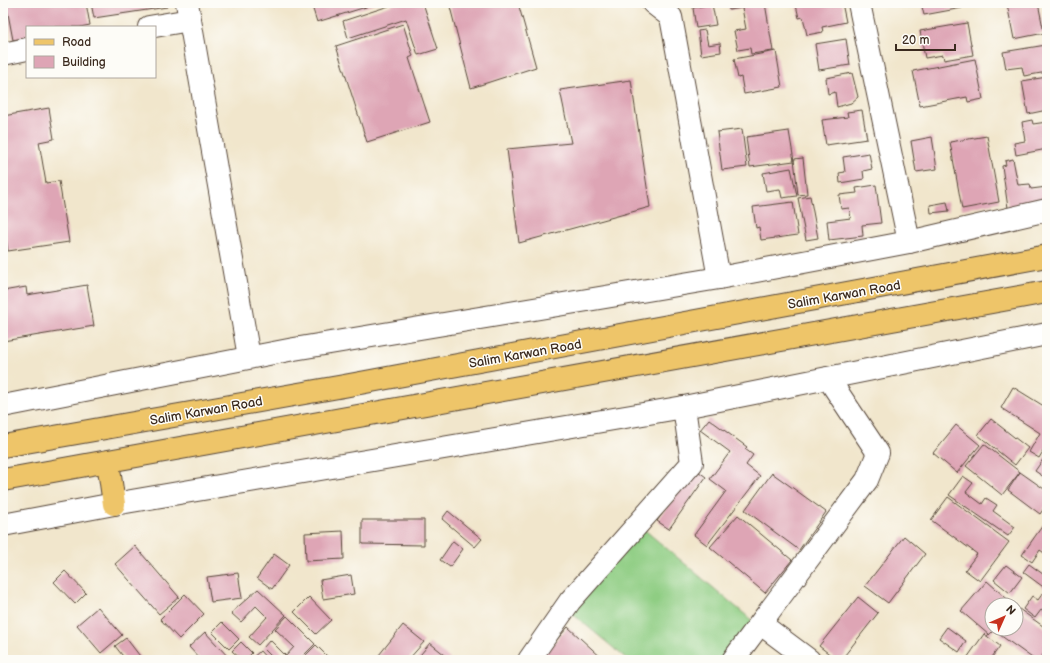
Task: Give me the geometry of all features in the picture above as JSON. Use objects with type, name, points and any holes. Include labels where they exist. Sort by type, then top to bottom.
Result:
[{"type":"main road","name":"Salim Karwan Road","points":[[3,446],[344,386],[1047,256]]},
{"type":"main road","points":[[3,480],[1047,292]]},
{"type":"main road","points":[[344,386],[345,419]]},
{"type":"main road","points":[[108,462],[114,504]]},
{"type":"street","points":[[653,3],[671,18],[719,278]]},
{"type":"street","points":[[859,3],[909,242]]},
{"type":"street","points":[[152,26],[189,11],[249,357]]},
{"type":"street","points":[[3,54],[26,49]]},
{"type":"street","points":[[3,406],[249,357],[719,278],[909,242],[1047,210]]},
{"type":"street","points":[[3,525],[114,504],[684,407],[1047,334]]},
{"type":"street","points":[[733,660],[867,480],[878,453],[828,378]]},
{"type":"street","points":[[529,660],[570,601],[692,463],[684,407]]},
{"type":"street","points":[[761,624],[809,660]]},
{"type":"green space","points":[[640,526],[754,622],[722,660],[628,660],[569,611]]},
{"type":"building","points":[[6,3],[86,3],[90,25],[26,26],[26,37],[13,40]]},
{"type":"building","points":[[91,3],[166,3],[167,7],[94,18]]},
{"type":"building","points":[[311,3],[379,3],[317,22]]},
{"type":"building","points":[[398,3],[423,3],[438,49],[418,55],[406,19],[348,38],[343,21]]},
{"type":"building","points":[[449,3],[518,3],[536,67],[471,88]]},
{"type":"building","points":[[728,3],[765,3],[773,51],[751,54],[750,48],[738,50],[734,31],[746,29],[742,8],[729,10]]},
{"type":"building","points":[[803,3],[842,3],[846,22],[822,27],[823,32],[807,35],[803,17],[799,18],[796,5]]},
{"type":"building","points":[[921,3],[961,3],[962,8],[924,15]]},
{"type":"building","points":[[1038,3],[1044,33],[1014,39],[1007,4]]},
{"type":"building","points":[[712,4],[716,25],[696,28],[693,8]]},
{"type":"building","points":[[967,23],[973,55],[944,60],[943,55],[925,58],[920,31]]},
{"type":"building","points":[[403,24],[413,56],[409,58],[430,122],[367,142],[336,46]]},
{"type":"building","points":[[705,30],[708,45],[720,43],[721,52],[701,55],[698,31]]},
{"type":"building","points":[[846,39],[850,65],[819,70],[815,44]]},
{"type":"building","points":[[1046,45],[1047,72],[1024,76],[1022,67],[1006,69],[1003,52]]},
{"type":"building","points":[[776,51],[782,87],[744,94],[741,77],[738,78],[734,59]]},
{"type":"building","points":[[975,59],[983,99],[968,102],[967,97],[920,106],[913,71]]},
{"type":"building","points":[[852,73],[858,97],[851,103],[837,107],[835,92],[828,94],[826,78]]},
{"type":"building","points":[[1047,77],[1047,110],[1028,114],[1022,81]]},
{"type":"building","points":[[631,80],[650,207],[519,243],[507,149],[571,143],[560,90]]},
{"type":"building","points":[[49,108],[54,139],[39,142],[46,183],[59,181],[69,242],[8,251],[3,220],[3,116]]},
{"type":"building","points":[[862,110],[867,139],[826,145],[822,120],[848,117],[847,112]]},
{"type":"building","points":[[1032,120],[1033,124],[1047,122],[1047,149],[1016,155],[1014,143],[1025,141],[1022,122]]},
{"type":"building","points":[[742,129],[747,167],[722,170],[717,132]]},
{"type":"building","points":[[789,131],[794,161],[750,167],[746,137]]},
{"type":"building","points":[[987,136],[999,202],[962,209],[950,142]]},
{"type":"building","points":[[932,137],[937,169],[916,172],[911,141]]},
{"type":"building","points":[[869,153],[872,169],[863,171],[864,179],[840,183],[839,173],[845,172],[843,157]]},
{"type":"building","points":[[803,158],[807,194],[798,195],[794,159]]},
{"type":"building","points":[[1013,159],[1018,185],[1030,184],[1031,189],[1047,187],[1047,202],[1008,208],[1002,166],[1006,165],[1005,161]]},
{"type":"building","points":[[791,168],[797,196],[782,198],[780,189],[766,191],[763,173]]},
{"type":"building","points":[[876,185],[881,223],[862,225],[863,236],[829,240],[827,221],[851,218],[849,208],[841,209],[839,195],[857,193],[856,188]]},
{"type":"building","points":[[810,196],[818,238],[806,240],[798,198]]},
{"type":"building","points":[[793,202],[798,235],[761,240],[759,227],[756,228],[753,207]]},
{"type":"building","points":[[947,202],[949,211],[931,213],[930,205]]},
{"type":"building","points":[[87,285],[94,326],[3,341],[3,291],[26,287],[27,295]]},
{"type":"building","points":[[1013,387],[1047,408],[1047,449],[1045,448],[1039,458],[1029,452],[1040,433],[1001,408]]},
{"type":"building","points":[[709,419],[747,447],[745,449],[753,455],[746,465],[760,476],[707,545],[694,535],[726,491],[710,479],[730,452],[700,430]]},
{"type":"building","points":[[991,419],[1028,448],[1015,465],[978,435]]},
{"type":"building","points":[[956,425],[980,445],[957,473],[933,453]]},
{"type":"building","points":[[984,444],[1020,472],[1002,495],[966,466]]},
{"type":"building","points":[[1047,455],[1047,479],[1035,471]]},
{"type":"building","points":[[695,469],[706,477],[669,529],[657,521]]},
{"type":"building","points":[[1020,472],[1047,491],[1047,504],[1040,514],[1008,490]]},
{"type":"building","points":[[772,473],[826,512],[799,550],[745,510]]},
{"type":"building","points":[[963,476],[973,483],[966,492],[982,504],[986,498],[997,505],[993,511],[1015,527],[1008,536],[949,495]]},
{"type":"building","points":[[948,497],[1009,542],[980,581],[965,570],[977,554],[931,520]]},
{"type":"building","points":[[448,511],[482,539],[475,547],[442,519]]},
{"type":"building","points":[[738,515],[792,560],[765,593],[710,547]]},
{"type":"building","points":[[362,520],[424,520],[424,545],[362,544]]},
{"type":"building","points":[[1043,525],[1047,528],[1047,555],[1040,550],[1032,562],[1022,555]]},
{"type":"building","points":[[343,531],[344,559],[306,561],[305,533]]},
{"type":"building","points":[[904,536],[925,554],[888,603],[865,586]]},
{"type":"building","points":[[453,541],[463,549],[450,567],[440,560]]},
{"type":"building","points":[[135,546],[179,597],[159,614],[115,564]]},
{"type":"building","points":[[274,554],[289,565],[272,589],[257,578]]},
{"type":"building","points":[[1029,564],[1047,577],[1047,614],[1041,610],[1035,618],[1024,610],[1032,596],[1038,600],[1046,589],[1023,572]]},
{"type":"building","points":[[1006,565],[1022,577],[1010,593],[994,580]]},
{"type":"building","points":[[65,571],[86,593],[75,604],[54,582]]},
{"type":"building","points":[[238,573],[242,598],[211,602],[207,577]]},
{"type":"building","points":[[351,575],[354,594],[323,599],[320,580]]},
{"type":"building","points":[[987,581],[1005,597],[984,597],[984,631],[961,611]]},
{"type":"building","points":[[258,589],[286,615],[258,645],[249,637],[267,617],[256,606],[241,622],[231,613]]},
{"type":"building","points":[[185,594],[204,614],[179,639],[160,619]]},
{"type":"building","points":[[309,597],[331,620],[316,634],[294,612]]},
{"type":"building","points":[[858,597],[878,613],[841,660],[837,660],[819,646]]},
{"type":"building","points":[[98,607],[122,635],[101,653],[77,625]]},
{"type":"building","points":[[1024,613],[1047,629],[1047,649],[1039,660],[1035,660],[1003,637],[1024,637]]},
{"type":"building","points":[[287,616],[315,644],[299,660],[275,660],[263,648],[270,640],[286,656],[294,647],[275,629]]},
{"type":"building","points":[[222,622],[239,639],[229,649],[212,632]]},
{"type":"building","points":[[403,625],[424,642],[408,660],[375,660]]},
{"type":"building","points":[[568,627],[604,660],[551,660],[544,654]]},
{"type":"building","points":[[947,627],[966,641],[959,652],[939,638]]},
{"type":"building","points":[[205,632],[231,660],[201,660],[189,647]]},
{"type":"building","points":[[984,634],[984,637],[988,637],[1000,646],[990,660],[970,660],[967,658]]},
{"type":"building","points":[[126,638],[143,660],[126,660],[115,646]]},
{"type":"building","points":[[241,642],[252,653],[245,660],[242,660],[232,651]]},
{"type":"building","points":[[430,643],[450,659],[416,660]]},
{"type":"building","points":[[316,645],[331,660],[301,660]]},
{"type":"building","points":[[260,651],[268,660],[251,659]]}]
